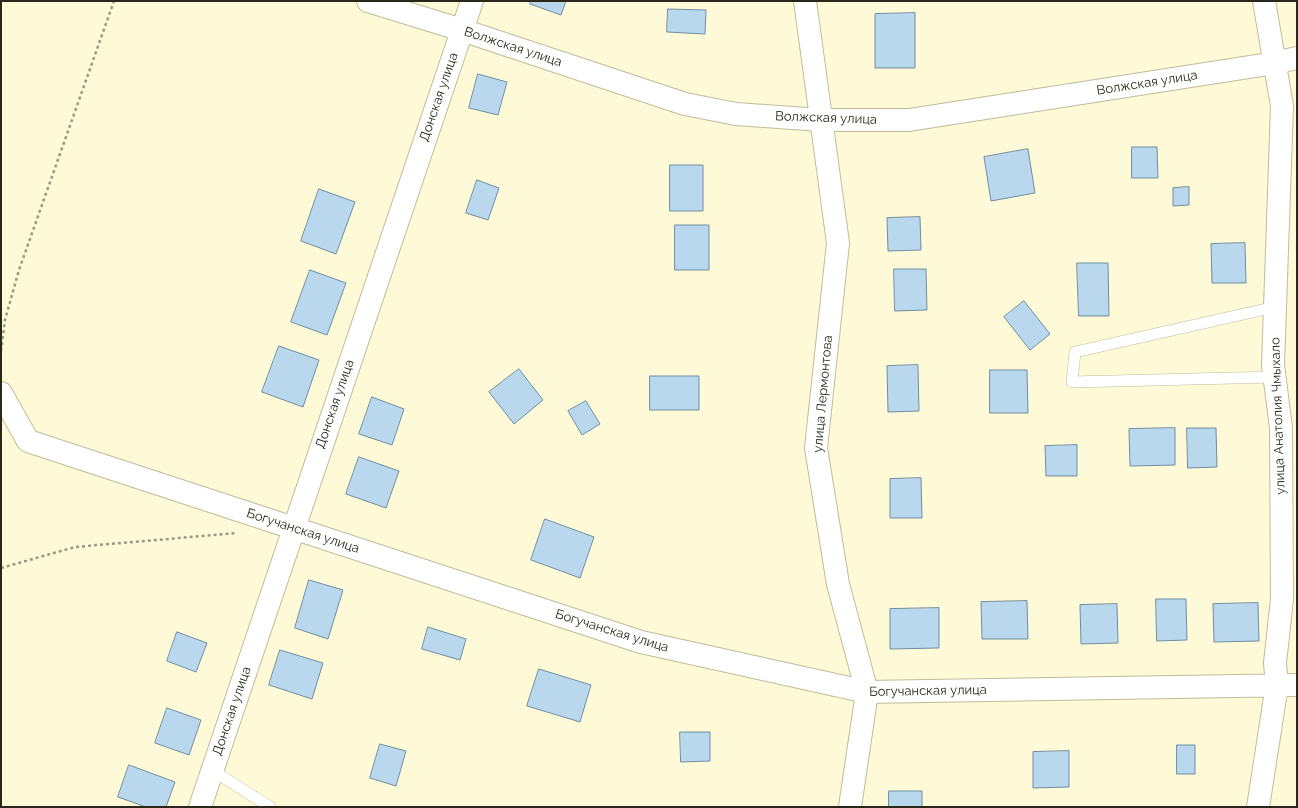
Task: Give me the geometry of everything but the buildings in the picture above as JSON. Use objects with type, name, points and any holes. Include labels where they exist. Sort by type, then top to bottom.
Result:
[{"type":"street","name":"Волжская улица","points":[[368,1],[462,30],[685,104],[736,114],[821,120],[909,120],[1275,63],[1297,58]]},
{"type":"street","name":"Донская улица","points":[[200,807],[472,1]]},
{"type":"street","name":"улица Лермонтова","points":[[805,1],[838,243],[816,448],[838,584],[867,692],[850,807]]},
{"type":"street","name":"улица Анатолия Чмыхало","points":[[1258,807],[1287,685],[1275,663],[1282,599],[1289,427],[1274,377],[1273,364],[1282,106],[1264,1]]},
{"type":"street","name":"Богучанская улица","points":[[1,393],[28,441],[641,642],[867,692],[1287,685]]},
{"type":"lane","points":[[1274,377],[1072,382],[1075,352],[1275,307]]},
{"type":"lane","points":[[212,770],[270,807]]},
{"type":"path","points":[[1,351],[5,320],[19,270],[114,1]]},
{"type":"path","points":[[1,568],[75,547],[239,533]]}]
